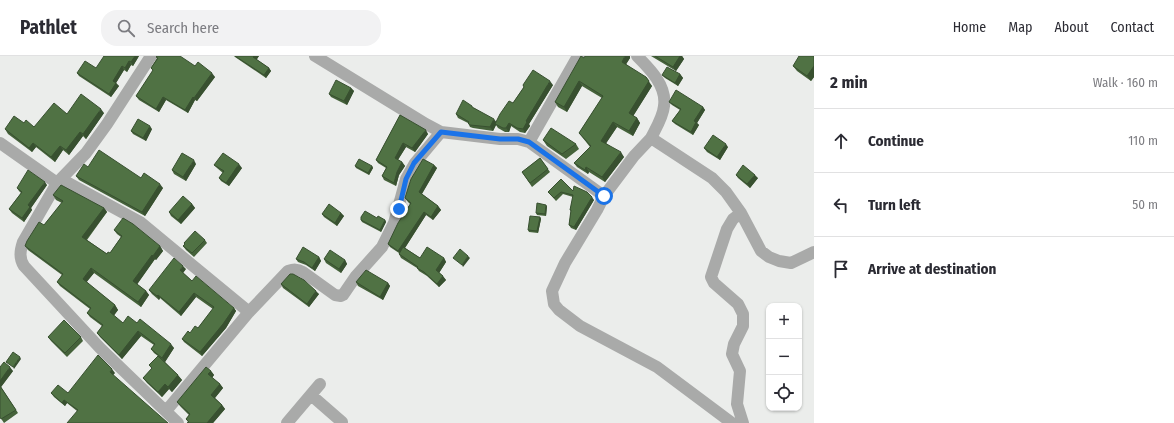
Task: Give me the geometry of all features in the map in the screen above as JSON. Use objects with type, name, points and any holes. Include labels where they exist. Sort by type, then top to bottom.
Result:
[{"type":"street","points":[[151,56],[107,124],[86,153],[59,181],[23,242],[21,248],[21,261],[27,270],[100,348],[178,423]]},
{"type":"street","points":[[315,56],[441,132],[500,139],[518,139],[529,142],[604,196]]},
{"type":"street","points":[[529,142],[578,56]]},
{"type":"street","points":[[637,56],[653,72],[664,92],[664,106],[660,120],[651,138],[634,156],[604,196],[565,263],[552,291],[554,304],[580,326],[657,367],[732,423]]},
{"type":"street","points":[[166,411],[249,312],[285,274],[292,270],[298,270],[335,295],[343,295],[356,276],[382,247],[394,223],[406,179],[414,163],[441,132]]},
{"type":"street","points":[[651,138],[712,178],[726,192],[741,213],[761,251],[769,257],[779,261],[791,263],[814,252]]},
{"type":"street","points":[[0,143],[59,181],[140,222],[249,312]]},
{"type":"street","points":[[741,213],[733,219],[727,229],[711,276],[714,283],[738,304],[743,314],[743,326],[734,344],[732,354],[740,371],[737,404],[742,423]]},
{"type":"street","points":[[287,423],[320,384]]},
{"type":"street","points":[[311,394],[342,422]]},
{"type":"building","points":[[104,56],[135,56],[131,62],[129,61],[125,68],[122,66],[113,81],[116,83],[109,94],[77,73],[85,61],[96,68]]},
{"type":"building","points":[[180,56],[195,66],[198,62],[212,73],[194,98],[193,97],[185,110],[163,97],[156,109],[136,96],[153,70],[151,68],[158,58],[156,57]]},
{"type":"building","points":[[235,56],[254,56],[253,57],[269,68],[264,75]]},
{"type":"building","points":[[581,56],[584,58],[585,56],[625,56],[622,62],[646,77],[649,81],[629,113],[637,118],[629,131],[613,122],[601,141],[621,152],[602,177],[586,167],[585,170],[574,163],[591,146],[579,133],[603,96],[579,81],[564,107],[555,102]]},
{"type":"building","points":[[655,56],[680,56],[673,67]]},
{"type":"building","points":[[799,56],[814,56],[814,66],[807,76],[793,66]]},
{"type":"building","points":[[667,67],[680,74],[675,83],[662,75]]},
{"type":"building","points":[[533,70],[550,81],[526,121],[527,122],[523,129],[517,128],[509,123],[506,128],[495,124],[509,101],[513,103]]},
{"type":"building","points":[[336,80],[351,88],[344,101],[329,94]]},
{"type":"building","points":[[676,90],[703,107],[694,121],[696,122],[691,132],[672,121],[681,109],[669,102]]},
{"type":"building","points":[[81,94],[101,109],[83,134],[80,132],[66,150],[60,146],[51,157],[33,143],[29,148],[5,129],[14,116],[24,123],[26,120],[34,127],[54,103],[67,114]]},
{"type":"building","points":[[463,100],[472,107],[494,119],[490,127],[470,125],[468,123],[469,122],[456,114]]},
{"type":"building","points":[[400,115],[426,130],[412,148],[403,143],[395,158],[402,162],[394,183],[382,176],[387,167],[376,160]]},
{"type":"building","points":[[138,119],[150,126],[143,138],[131,131]]},
{"type":"building","points":[[551,128],[576,144],[562,154],[543,140]]},
{"type":"building","points":[[713,135],[726,144],[717,157],[704,148]]},
{"type":"building","points":[[99,150],[141,178],[144,173],[160,184],[142,212],[76,176],[84,164],[88,167]]},
{"type":"building","points":[[182,153],[194,160],[183,177],[172,170]]},
{"type":"building","points":[[223,153],[239,164],[226,183],[219,178],[224,171],[214,165]]},
{"type":"building","points":[[540,158],[548,169],[530,183],[522,172]]},
{"type":"building","points":[[359,159],[372,166],[368,173],[355,166]]},
{"type":"building","points":[[423,159],[434,165],[419,192],[438,206],[431,217],[424,212],[398,251],[388,244],[398,223],[411,203],[405,198],[411,179]]},
{"type":"building","points":[[743,165],[755,175],[747,184],[736,175]]},
{"type":"building","points":[[28,170],[45,182],[28,205],[30,207],[22,218],[9,209],[22,192],[17,188]]},
{"type":"building","points":[[561,179],[573,191],[574,186],[587,192],[592,197],[574,227],[569,225],[573,195],[561,192],[554,198],[548,192]]},
{"type":"building","points":[[61,185],[104,208],[82,237],[107,254],[108,252],[110,253],[122,236],[114,230],[123,218],[133,224],[160,246],[133,281],[146,291],[138,302],[91,268],[83,279],[115,305],[110,312],[123,323],[128,316],[137,323],[140,319],[171,344],[162,358],[151,349],[155,344],[138,331],[119,355],[97,333],[103,325],[87,313],[91,308],[57,282],[63,274],[25,246],[39,222],[44,225],[63,201],[53,195]]},
{"type":"building","points":[[183,196],[192,204],[178,220],[169,212]]},
{"type":"building","points":[[537,203],[546,205],[545,214],[536,213]]},
{"type":"building","points":[[329,204],[341,213],[335,223],[322,214]]},
{"type":"building","points":[[365,211],[377,218],[378,216],[385,220],[380,230],[361,220],[361,217]]},
{"type":"building","points":[[530,216],[540,217],[537,231],[528,230]]},
{"type":"building","points":[[195,231],[205,240],[192,253],[183,246]]},
{"type":"building","points":[[303,247],[319,257],[312,268],[304,262],[296,259]]},
{"type":"building","points":[[403,247],[420,258],[427,247],[444,258],[436,270],[443,276],[437,284],[424,272],[417,268],[418,267],[399,254]]},
{"type":"building","points":[[460,249],[468,256],[462,265],[453,258]]},
{"type":"building","points":[[330,250],[345,260],[339,269],[324,259]]},
{"type":"building","points":[[174,258],[183,266],[180,270],[192,281],[196,276],[234,308],[200,352],[182,339],[188,331],[190,333],[195,326],[198,328],[214,307],[194,293],[179,312],[158,295],[157,296],[149,290]]},
{"type":"building","points":[[366,270],[388,283],[380,297],[356,282]]},
{"type":"building","points":[[290,274],[304,280],[316,291],[307,304],[281,284]]},
{"type":"building","points":[[64,320],[81,337],[65,353],[48,337]]},
{"type":"building","points":[[13,352],[20,357],[13,367],[6,362]]},
{"type":"building","points":[[98,355],[112,369],[110,372],[168,423],[67,423],[78,410],[64,400],[62,403],[51,393],[58,385],[68,393]]},
{"type":"building","points":[[158,356],[178,375],[168,387],[165,384],[158,392],[143,378],[152,368],[149,365]]},
{"type":"building","points":[[4,362],[10,367],[0,381],[0,367]]},
{"type":"building","points":[[206,367],[211,371],[208,374],[220,384],[211,395],[222,405],[207,423],[187,423],[189,422],[186,419],[190,414],[177,402]]},
{"type":"building","points":[[0,386],[16,410],[1,419],[0,417]]},
{"type":"route","points":[[399,209],[401,195],[406,179],[414,163],[441,132],[500,139],[518,139],[529,142],[604,196]]}]
